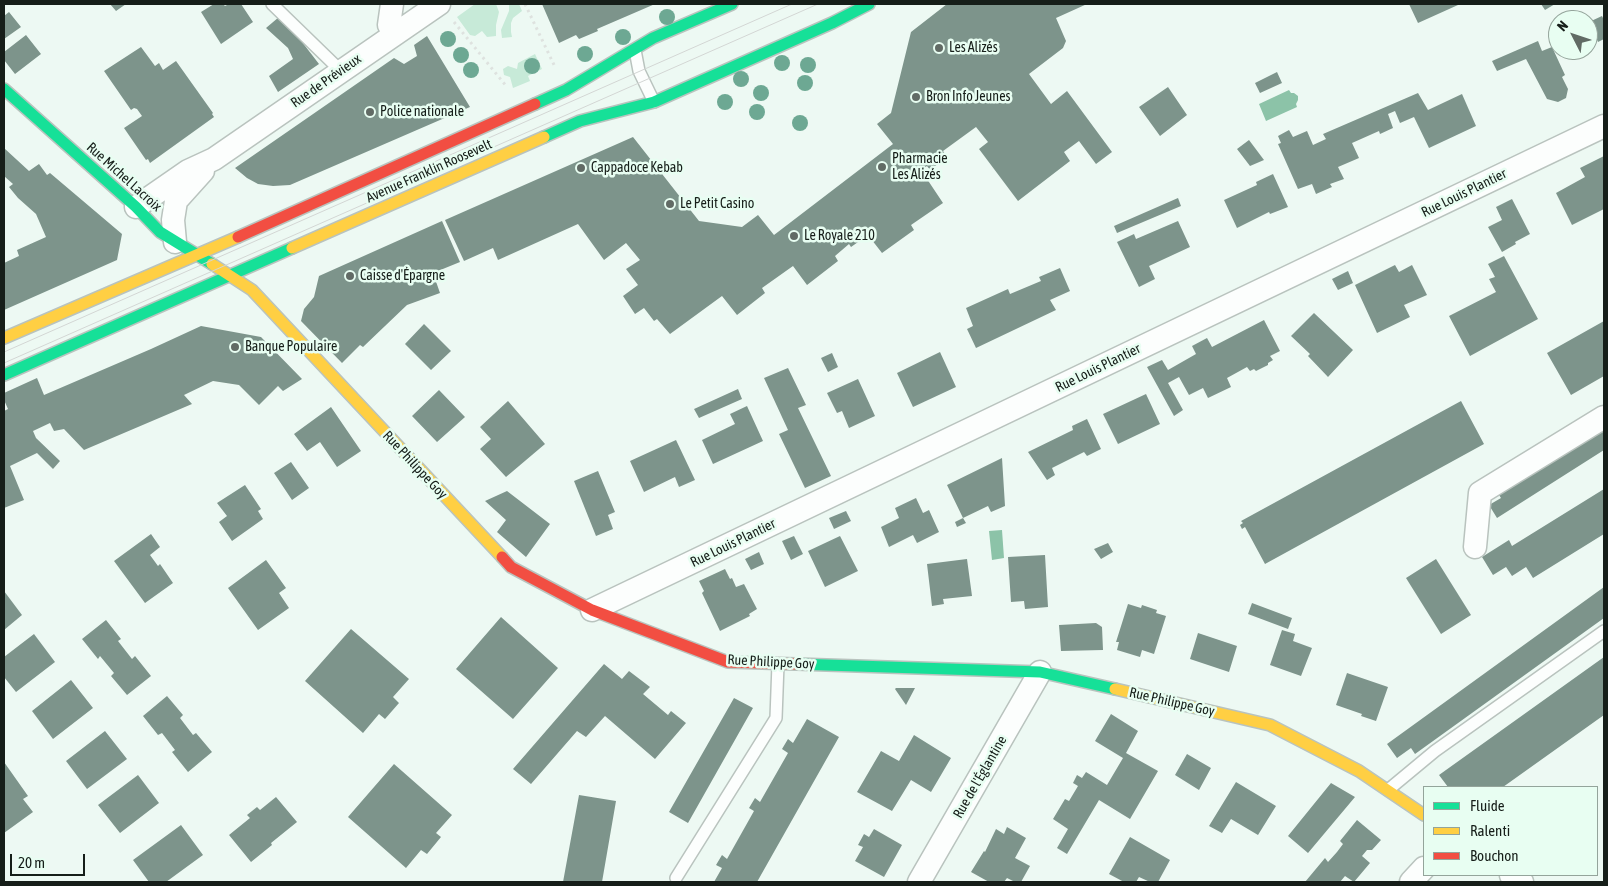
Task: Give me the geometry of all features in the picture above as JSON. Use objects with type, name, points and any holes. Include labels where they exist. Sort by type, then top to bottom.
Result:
[{"type":"main road","name":"Avenue Franklin Roosevelt","points":[[4,338],[196,255],[566,90],[653,38],[732,4]]},
{"type":"main road","name":"Avenue Franklin Roosevelt","points":[[4,375],[580,121],[654,102],[856,7],[869,4]]},
{"type":"main road","name":"Rue Michel Lacroix","points":[[4,89],[141,211],[160,232],[231,275]]},
{"type":"main road","name":"Rue Philippe Goy","points":[[231,275],[252,290],[511,567],[592,610],[728,662],[1040,672],[1270,725],[1359,771],[1423,814]]},
{"type":"street","points":[[392,4],[389,25],[394,34]]},
{"type":"street","name":"Rue de Prévieux","points":[[141,211],[188,170],[214,159],[394,34],[445,11]]},
{"type":"street","name":"Rue Louis Plantier","points":[[592,610],[1604,126]]},
{"type":"street","name":"Rue de Prévieux","points":[[141,211],[157,214],[165,210],[176,201],[214,159]]},
{"type":"street","points":[[175,242],[173,220],[176,201]]},
{"type":"street","points":[[1475,547],[1480,493],[1604,417]]},
{"type":"street","name":"Rue de l'Églantine","points":[[919,882],[1040,672]]},
{"type":"street","points":[[1411,882],[1423,869]]},
{"type":"lane","points":[[272,4],[341,71]]},
{"type":"lane","points":[[634,48],[639,71],[654,102]]},
{"type":"lane","points":[[1388,790],[1434,751],[1604,631]]},
{"type":"lane","points":[[676,878],[776,718],[778,664]]},
{"type":"path","points":[[525,4],[566,90]]},
{"type":"path","points":[[445,11],[524,109]]},
{"type":"shaded area","points":[[475,4],[496,4],[499,12],[496,36],[487,37],[482,31],[475,36],[470,35],[457,17]]},
{"type":"shaded area","points":[[509,4],[519,4],[522,11],[513,18],[511,23],[512,37],[502,38],[501,30],[509,11]]},
{"type":"shaded area","points":[[535,54],[542,69],[528,76],[530,81],[513,88],[510,77],[504,75],[503,69],[508,66],[517,69],[518,63]]},
{"type":"shaded area","points":[[1289,90],[1298,96],[1297,107],[1266,121],[1259,104]]},
{"type":"shaded area","points":[[1002,530],[1004,558],[992,560],[989,531]]},
{"type":"building","points":[[110,4],[126,4],[116,11]]},
{"type":"building","points":[[214,4],[223,4],[225,6],[241,4],[253,22],[221,44],[201,12]]},
{"type":"building","points":[[542,4],[655,4],[597,29],[598,31],[579,39],[576,35],[559,43]]},
{"type":"building","points":[[947,4],[1087,4],[1056,18],[1066,41],[1063,48],[1029,74],[1051,104],[1067,91],[1112,152],[1096,164],[1079,141],[1064,152],[1070,161],[1018,201],[979,149],[988,142],[976,127],[943,151],[947,157],[930,170],[927,166],[921,170],[943,203],[911,225],[914,230],[882,253],[868,235],[851,247],[849,244],[835,256],[838,261],[807,285],[793,266],[762,288],[765,293],[737,315],[722,296],[670,334],[657,319],[654,321],[644,308],[635,314],[623,296],[638,285],[626,269],[640,260],[626,243],[604,260],[578,224],[498,260],[493,248],[464,261],[445,220],[633,137],[699,221],[742,227],[758,215],[774,235],[893,144],[877,124],[891,113],[911,32]]},
{"type":"building","points":[[1409,4],[1457,4],[1458,5],[1418,23]]},
{"type":"building","points":[[1541,4],[1555,4],[1545,10]]},
{"type":"building","points":[[9,12],[21,27],[4,39],[4,16]]},
{"type":"building","points":[[1602,16],[1604,20],[1604,39],[1598,42],[1598,18]]},
{"type":"building","points":[[279,17],[292,29],[319,64],[278,92],[269,76],[293,59],[288,48],[266,28]]},
{"type":"building","points":[[26,35],[41,54],[15,74],[4,60],[4,52]]},
{"type":"building","points":[[427,36],[470,107],[290,185],[273,186],[258,184],[235,168],[394,58],[404,64],[417,56],[414,45]]},
{"type":"building","points":[[1538,41],[1542,51],[1548,49],[1548,60],[1558,60],[1565,75],[1562,77],[1568,89],[1566,98],[1558,102],[1547,99],[1526,59],[1497,71],[1492,61]]},
{"type":"building","points":[[141,47],[155,66],[159,63],[163,70],[176,61],[214,117],[150,163],[124,128],[142,116],[137,109],[131,110],[104,71]]},
{"type":"building","points":[[1277,72],[1282,83],[1260,93],[1255,83]]},
{"type":"building","points":[[1168,87],[1187,115],[1160,136],[1139,107]]},
{"type":"building","points":[[1418,93],[1428,110],[1462,94],[1476,126],[1429,148],[1414,117],[1400,123],[1395,111],[1388,114],[1393,128],[1380,134],[1379,131],[1352,143],[1359,158],[1338,167],[1344,179],[1330,184],[1332,187],[1316,194],[1312,184],[1298,189],[1278,144],[1281,143],[1278,136],[1289,130],[1293,137],[1307,131],[1313,145],[1326,139],[1323,134]]},
{"type":"building","points":[[1249,140],[1264,160],[1250,166],[1237,149]]},
{"type":"building","points":[[4,148],[29,171],[39,164],[47,175],[50,173],[122,234],[117,260],[4,310],[4,263],[19,256],[17,250],[46,237],[36,214],[9,187],[13,184],[4,176]]},
{"type":"building","points":[[1604,156],[1604,209],[1572,225],[1556,193],[1585,177],[1580,168]]},
{"type":"building","points":[[1273,174],[1288,207],[1270,214],[1269,212],[1237,228],[1224,200],[1257,185],[1256,182]]},
{"type":"building","points":[[1178,198],[1181,206],[1117,233],[1114,226]]},
{"type":"building","points":[[1512,199],[1530,234],[1502,252],[1488,227],[1502,220],[1496,207]]},
{"type":"building","points":[[442,221],[460,262],[433,273],[440,293],[407,305],[363,347],[360,345],[342,363],[301,321],[304,309],[314,297],[319,276]]},
{"type":"building","points":[[1178,221],[1190,247],[1149,266],[1155,279],[1139,287],[1117,242],[1134,234],[1136,239]]},
{"type":"building","points":[[1504,256],[1538,319],[1470,356],[1449,316],[1496,292],[1489,279],[1495,277],[1488,264]]},
{"type":"building","points":[[1395,265],[1399,272],[1412,265],[1427,295],[1404,305],[1410,317],[1377,333],[1355,285]]},
{"type":"building","points":[[1060,268],[1070,291],[1050,300],[1056,310],[976,348],[967,329],[973,326],[966,308],[1008,289],[1010,294],[1041,281],[1039,277]]},
{"type":"building","points":[[1348,271],[1353,283],[1338,290],[1332,279]]},
{"type":"building","points":[[1314,313],[1353,350],[1328,377],[1308,356],[1310,354],[1291,336]]},
{"type":"building","points":[[1264,320],[1280,351],[1270,356],[1273,360],[1256,371],[1254,369],[1250,371],[1247,367],[1227,378],[1231,387],[1208,398],[1203,388],[1189,395],[1179,377],[1168,383],[1183,410],[1174,416],[1147,367],[1162,360],[1168,370],[1196,354],[1192,346],[1207,338],[1212,347]]},
{"type":"building","points":[[1604,321],[1604,376],[1571,395],[1547,353]]},
{"type":"building","points":[[424,324],[451,351],[431,370],[405,344]]},
{"type":"building","points":[[201,326],[261,337],[302,379],[283,391],[278,386],[259,405],[239,385],[213,381],[184,395],[192,404],[84,450],[64,429],[54,431],[50,423],[33,431],[36,438],[60,461],[53,469],[37,453],[10,466],[24,500],[4,508],[4,411],[8,409],[4,400],[4,393],[37,378],[44,395]]},
{"type":"building","points":[[940,352],[956,387],[913,407],[897,373]]},
{"type":"building","points":[[832,353],[838,367],[828,372],[821,358]]},
{"type":"building","points":[[788,368],[806,405],[798,408],[831,476],[805,488],[779,434],[788,430],[764,378]]},
{"type":"building","points":[[858,379],[875,416],[849,428],[842,411],[837,413],[827,393]]},
{"type":"building","points":[[738,389],[742,399],[699,418],[694,409]]},
{"type":"building","points":[[439,390],[465,417],[437,442],[412,416]]},
{"type":"building","points":[[1146,394],[1160,424],[1118,444],[1103,414]]},
{"type":"building","points":[[508,401],[545,444],[506,477],[480,449],[491,439],[480,427]]},
{"type":"building","points":[[1461,401],[1484,444],[1265,564],[1245,527],[1242,529],[1240,525],[1243,523],[1241,521]]},
{"type":"building","points":[[747,406],[763,441],[713,464],[702,440],[735,424],[730,414]]},
{"type":"building","points":[[331,407],[361,451],[337,467],[320,442],[307,451],[294,434]]},
{"type":"building","points":[[1087,419],[1101,449],[1087,456],[1084,452],[1052,468],[1055,475],[1047,480],[1028,452],[1073,430],[1072,426]]},
{"type":"building","points":[[1604,425],[1604,450],[1497,518],[1489,505],[1501,498],[1497,492]]},
{"type":"building","points":[[676,440],[695,480],[679,487],[675,477],[644,492],[630,461]]},
{"type":"building","points":[[1002,458],[1005,506],[991,512],[988,506],[963,518],[947,485]]},
{"type":"building","points":[[291,462],[309,488],[292,500],[274,473]]},
{"type":"building","points":[[598,471],[615,512],[608,515],[613,529],[596,536],[574,481]]},
{"type":"building","points":[[245,485],[261,509],[258,511],[263,519],[232,541],[219,522],[227,516],[217,503]]},
{"type":"building","points":[[1604,489],[1604,534],[1533,578],[1526,567],[1512,576],[1506,567],[1493,575],[1482,557],[1509,540],[1512,546]]},
{"type":"building","points":[[507,491],[550,524],[526,557],[497,532],[506,520],[485,501]]},
{"type":"building","points":[[916,498],[923,513],[929,510],[939,532],[917,543],[913,535],[889,547],[881,527],[899,518],[895,508]]},
{"type":"building","points":[[846,511],[851,521],[834,529],[829,518]]},
{"type":"building","points":[[963,518],[966,523],[957,527],[955,522]]},
{"type":"building","points":[[151,534],[160,547],[150,555],[158,566],[160,564],[173,583],[145,603],[114,561]]},
{"type":"building","points":[[794,536],[803,554],[791,560],[782,541]]},
{"type":"building","points":[[840,536],[858,571],[825,587],[808,551]]},
{"type":"building","points":[[1108,543],[1113,552],[1101,559],[1094,549]]},
{"type":"building","points":[[759,552],[764,564],[751,570],[745,559]]},
{"type":"building","points":[[1045,555],[1048,607],[1025,609],[1024,601],[1011,602],[1008,557]]},
{"type":"building","points":[[967,559],[972,596],[943,599],[944,604],[932,606],[927,564]]},
{"type":"building","points":[[1436,559],[1471,615],[1441,634],[1406,578]]},
{"type":"building","points":[[266,560],[286,588],[279,593],[289,608],[258,630],[228,588]]},
{"type":"building","points":[[725,569],[736,587],[744,584],[757,609],[749,614],[750,616],[720,631],[702,593],[704,591],[699,581]]},
{"type":"building","points":[[1604,587],[1604,618],[1415,754],[1411,748],[1397,758],[1387,744]]},
{"type":"building","points":[[4,591],[22,615],[4,630]]},
{"type":"building","points":[[1252,603],[1292,618],[1288,629],[1248,614]]},
{"type":"building","points":[[1128,604],[1141,608],[1142,605],[1157,610],[1156,613],[1166,616],[1154,654],[1142,650],[1140,657],[1117,650],[1119,642],[1116,642]]},
{"type":"building","points":[[501,617],[558,668],[513,719],[456,669]]},
{"type":"building","points":[[106,620],[121,639],[118,641],[132,659],[135,656],[151,676],[127,695],[111,676],[114,673],[100,656],[98,659],[82,639]]},
{"type":"building","points":[[1096,623],[1102,627],[1103,650],[1061,651],[1059,625]]},
{"type":"building","points":[[351,629],[409,679],[393,697],[399,703],[385,719],[379,714],[363,733],[305,681]]},
{"type":"building","points":[[1282,630],[1295,634],[1293,641],[1312,648],[1301,676],[1270,665]]},
{"type":"building","points":[[1198,633],[1237,646],[1229,672],[1190,659]]},
{"type":"building","points":[[34,634],[55,662],[16,692],[4,677],[4,657]]},
{"type":"building","points":[[1604,657],[1604,715],[1504,786],[1447,786],[1439,775]]},
{"type":"building","points":[[604,664],[622,679],[629,671],[650,687],[643,694],[668,715],[671,711],[686,723],[655,759],[605,716],[586,737],[577,731],[531,784],[513,769]]},
{"type":"building","points":[[1347,673],[1388,687],[1376,721],[1336,705]]},
{"type":"building","points":[[71,680],[93,708],[53,739],[32,711]]},
{"type":"building","points":[[915,688],[906,705],[895,689]]},
{"type":"building","points":[[167,696],[183,715],[180,718],[193,735],[196,733],[212,752],[188,772],[172,752],[175,750],[162,733],[158,735],[143,716]]},
{"type":"building","points":[[734,698],[753,708],[688,823],[669,812]]},
{"type":"building","points":[[1111,714],[1138,731],[1126,753],[1158,771],[1130,819],[1099,800],[1067,854],[1057,848],[1068,829],[1053,819],[1065,799],[1069,801],[1078,786],[1073,783],[1077,775],[1082,778],[1086,772],[1107,785],[1123,758],[1095,741]]},
{"type":"building","points":[[807,719],[839,737],[757,882],[714,882],[722,868],[716,865],[722,855],[727,859],[754,811],[749,808],[755,798],[760,802],[788,753],[782,749],[788,739],[793,743]]},
{"type":"building","points":[[105,731],[127,759],[87,789],[66,761]]},
{"type":"building","points":[[914,735],[951,758],[931,792],[911,780],[892,811],[857,792],[881,751],[899,761]]},
{"type":"building","points":[[1187,754],[1211,768],[1199,790],[1175,775]]},
{"type":"building","points":[[4,762],[28,796],[23,799],[33,812],[4,833]]},
{"type":"building","points":[[394,764],[452,815],[436,833],[441,837],[427,854],[421,850],[406,868],[348,817]]},
{"type":"building","points":[[138,775],[159,803],[120,833],[98,805]]},
{"type":"building","points":[[1236,782],[1276,806],[1258,835],[1231,819],[1222,833],[1209,826]]},
{"type":"building","points":[[1331,783],[1355,797],[1308,853],[1288,836]]},
{"type":"building","points":[[579,795],[616,801],[602,882],[563,882]]},
{"type":"building","points":[[276,797],[297,822],[251,862],[229,835],[250,818],[247,815],[257,807],[260,810]]},
{"type":"building","points":[[1357,820],[1381,840],[1372,850],[1367,850],[1362,856],[1370,863],[1354,882],[1345,876],[1340,882],[1305,882],[1325,858],[1328,862],[1337,852],[1343,844],[1340,841]]},
{"type":"building","points":[[181,825],[203,855],[166,882],[149,882],[133,860]]},
{"type":"building","points":[[1007,827],[1026,838],[1015,858],[1030,866],[1021,882],[1015,882],[1007,878],[1004,882],[989,882],[971,872],[985,852],[996,829],[1004,834]]},
{"type":"building","points":[[874,829],[902,845],[884,877],[855,861],[863,847],[858,845],[864,834],[869,837]]},
{"type":"building","points":[[1130,837],[1170,860],[1158,882],[1150,882],[1139,877],[1136,882],[1124,882],[1109,874]]},
{"type":"tram line","points":[[4,352],[792,4]]},
{"type":"tram line","points":[[4,363],[818,4]]},
{"type":"traffic: fast","points":[[535,104],[566,90],[653,38],[732,4]]},
{"type":"traffic: fast","points":[[544,137],[580,121],[654,102],[832,23],[869,4]]},
{"type":"traffic: fast","points":[[4,89],[136,207],[160,232],[212,264]]},
{"type":"traffic: fast","points":[[4,375],[292,248]]},
{"type":"traffic: fast","points":[[796,664],[1040,672],[1115,689]]},
{"type":"traffic: slow","points":[[292,248],[544,137]]},
{"type":"traffic: slow","points":[[4,338],[238,237]]},
{"type":"traffic: slow","points":[[212,264],[252,290],[502,557]]},
{"type":"traffic: slow","points":[[1115,689],[1270,725],[1359,771],[1423,814]]},
{"type":"traffic: jam","points":[[238,237],[535,104]]},
{"type":"traffic: jam","points":[[502,557],[511,567],[592,610],[728,662],[796,664]]},
{"type":"place","name":"Les Alizés","points":[[939,48]]},
{"type":"place","name":"Bron Info Jeunes","points":[[916,97]]},
{"type":"place","name":"Police nationale","points":[[370,112]]},
{"type":"place","name":"Pharmacie Les Alizés","points":[[882,167]]},
{"type":"place","name":"Cappadoce Kebab","points":[[581,168]]},
{"type":"place","name":"Le Petit Casino","points":[[670,204]]},
{"type":"place","name":"Le Royale 210","points":[[794,236]]},
{"type":"place","name":"Caisse d'Épargne","points":[[350,276]]},
{"type":"place","name":"Banque Populaire","points":[[235,347]]}]
